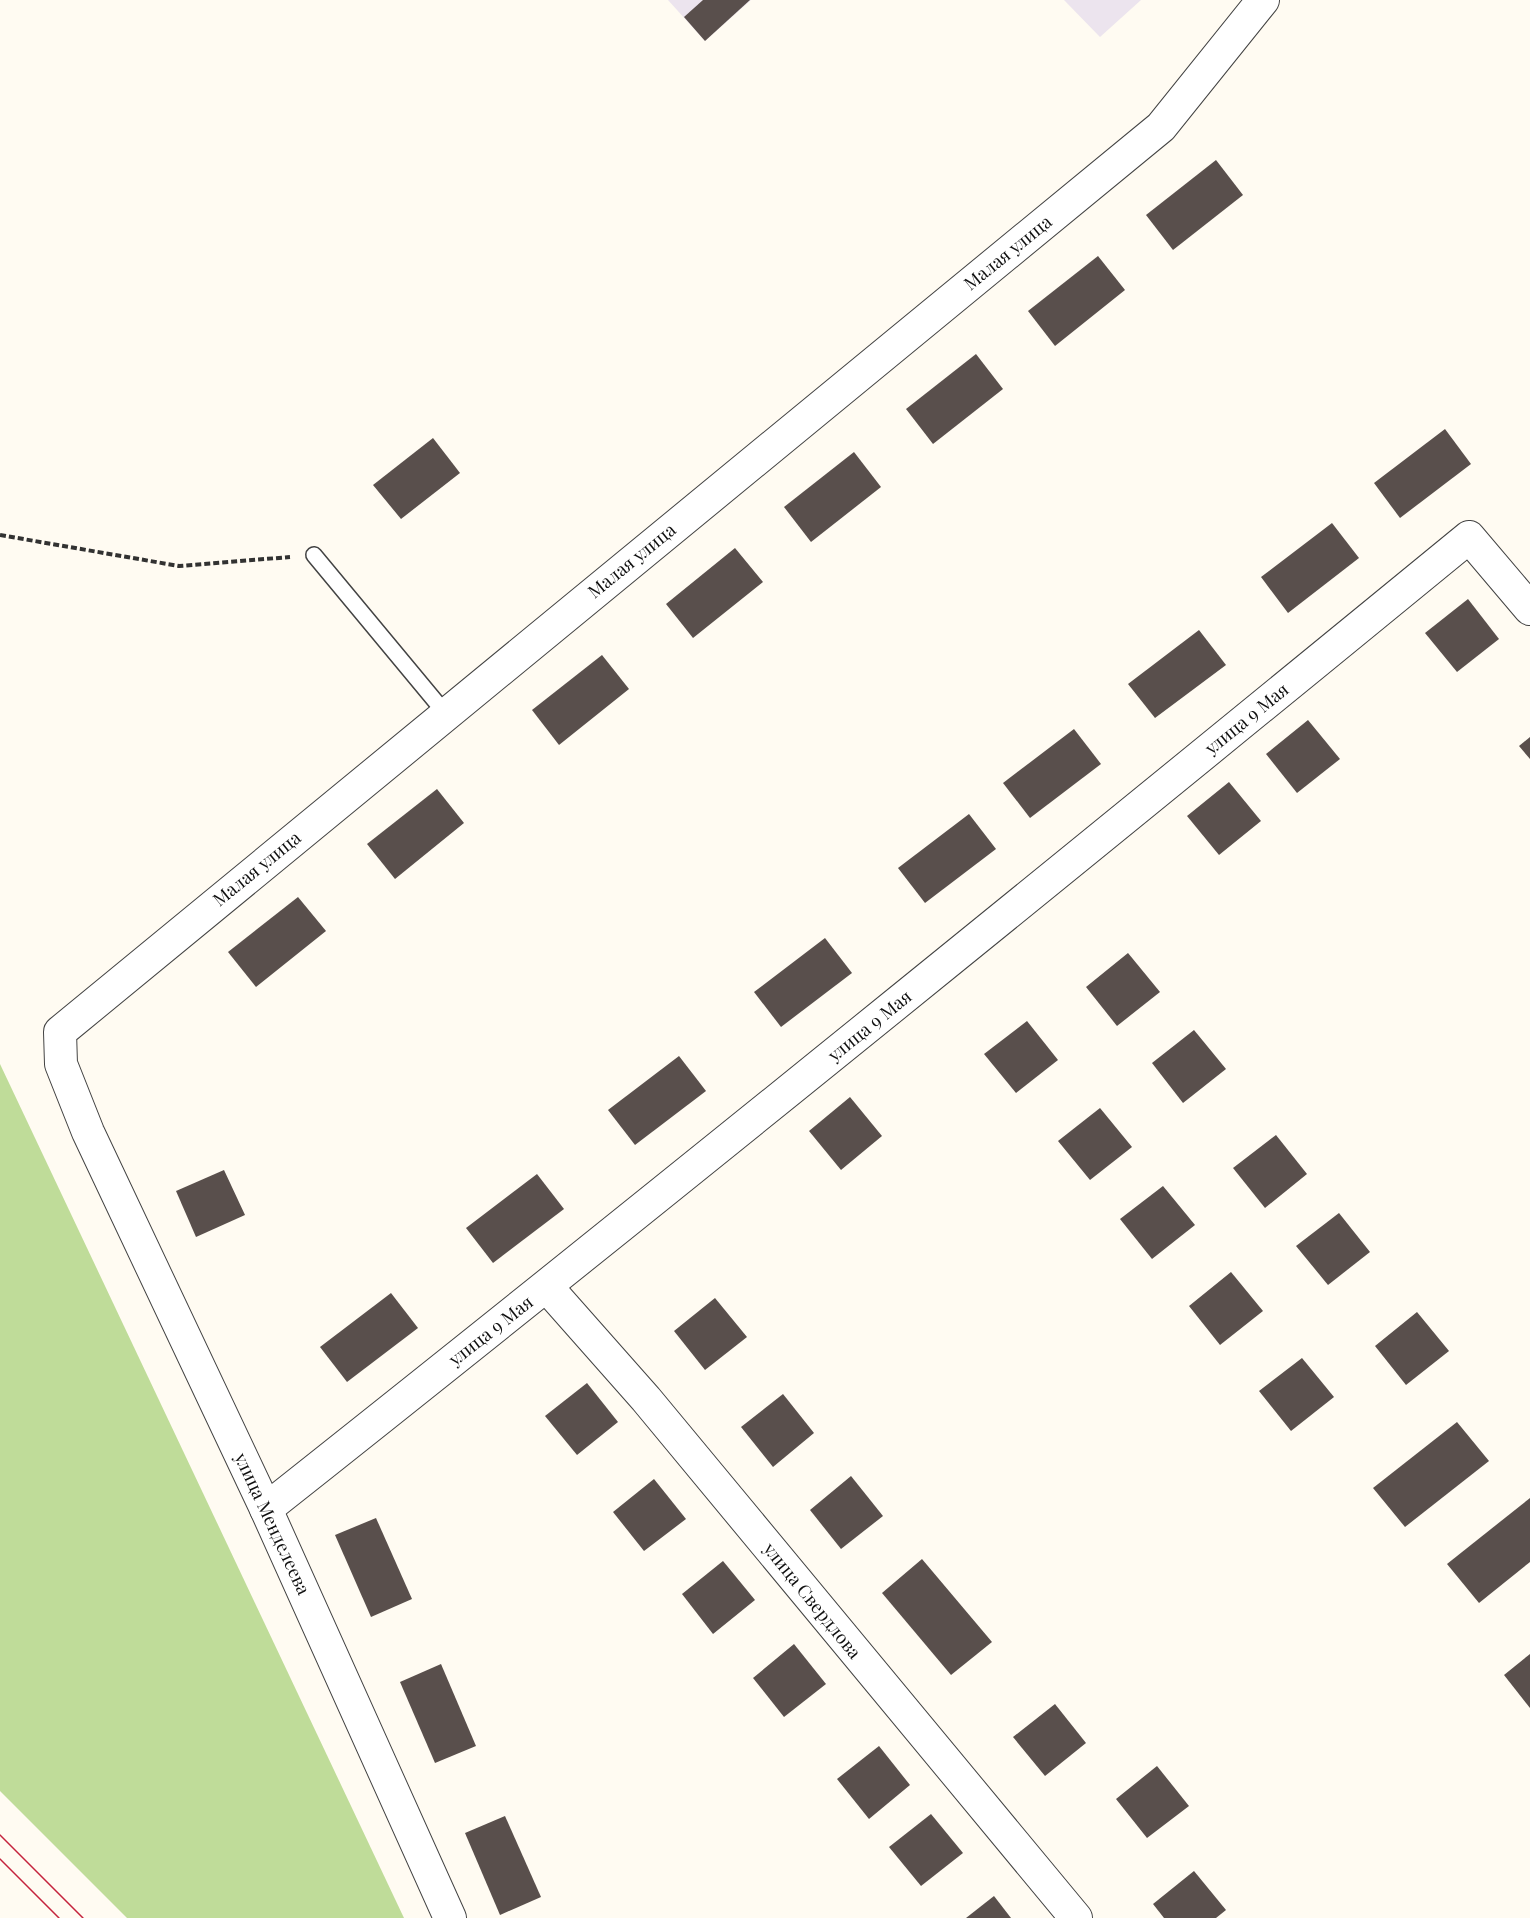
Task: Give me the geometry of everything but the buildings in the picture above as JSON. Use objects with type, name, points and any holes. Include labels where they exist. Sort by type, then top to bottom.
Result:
[{"type":"street","name":"Малая улица","points":[[87,1132],[61,1064],[60,1032],[1161,127],[1263,0]]},
{"type":"street","name":"улица 9 Мая","points":[[266,1509],[547,1287],[994,926],[1469,537],[1530,609]]},
{"type":"street","name":"улица Менделеева","points":[[87,1132],[266,1509],[450,1918]]},
{"type":"street","name":"улица Свердлова","points":[[547,1287],[646,1399],[1076,1918]]},
{"type":"lane","points":[[314,555],[446,714]]},
{"type":"path","points":[[0,535],[179,566],[314,555]]},
{"type":"shaded area","points":[[668,0],[751,0],[705,41]]},
{"type":"shaded area","points":[[1064,0],[1141,0],[1100,37]]},
{"type":"green space","points":[[0,1064],[404,1918],[127,1918],[0,1791]]},
{"type":"tram line","points":[[0,1835],[83,1918]]},
{"type":"tram line","points":[[0,1859],[59,1918]]}]
